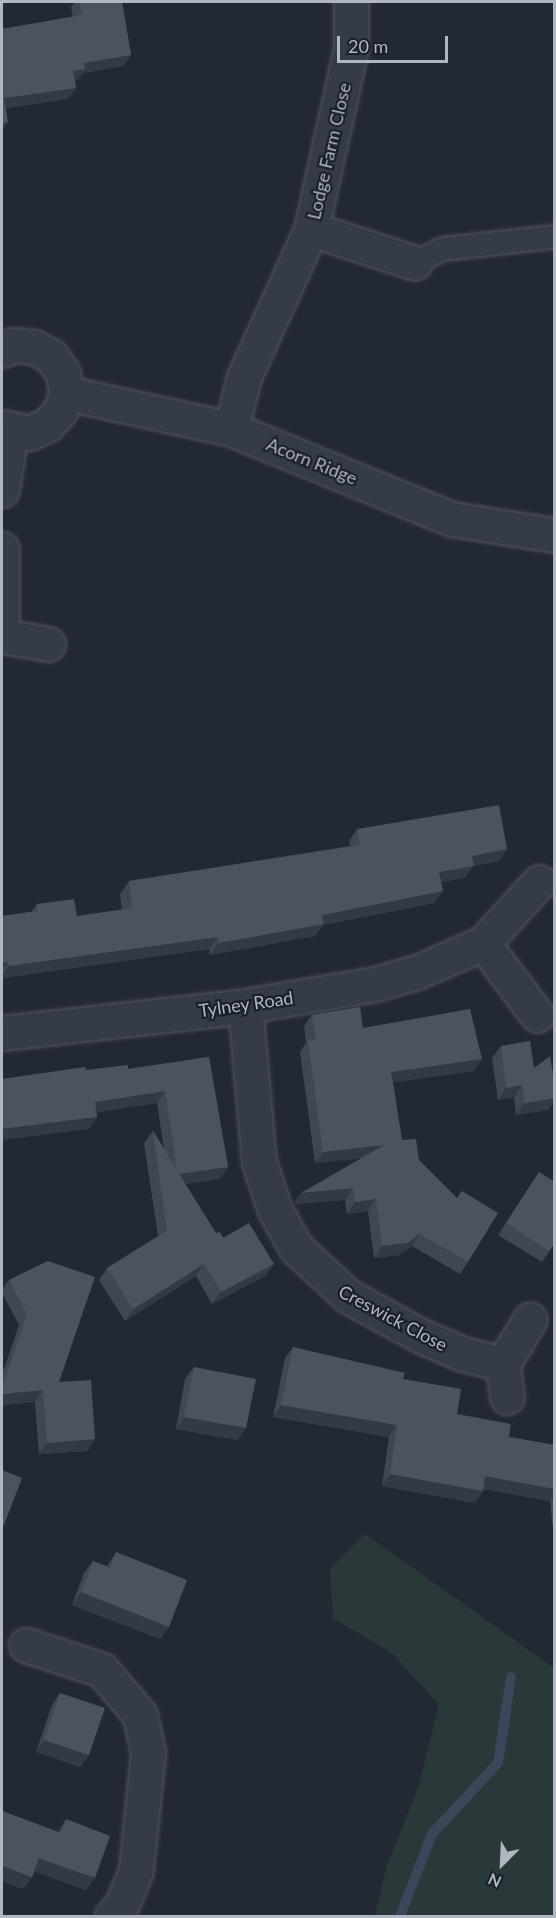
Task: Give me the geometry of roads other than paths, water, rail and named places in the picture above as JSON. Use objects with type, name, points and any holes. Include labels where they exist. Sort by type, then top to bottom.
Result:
[{"type":"street","name":"Lodge Farm Close","points":[[231,429],[244,377],[311,229],[351,48],[351,2]]},
{"type":"street","name":"Lodge Farm Close","points":[[311,229],[414,263]]},
{"type":"street","points":[[2,350],[13,345],[34,346],[51,356],[63,373],[66,393],[60,411],[47,425],[30,433],[6,429],[2,490]]},
{"type":"street","name":"Acorn Ridge","points":[[66,393],[231,429],[452,519],[555,535]]},
{"type":"street","points":[[2,549],[2,618]]},
{"type":"street","points":[[2,636],[48,645]]},
{"type":"street","name":"Tylney Road","points":[[2,1033],[245,1006],[375,984],[427,968],[483,943],[539,882]]},
{"type":"street","points":[[483,943],[537,1015]]},
{"type":"street","name":"Creswick Close","points":[[245,1006],[259,1162],[275,1210],[296,1248],[348,1296],[422,1336],[463,1354],[503,1364]]},
{"type":"street","points":[[507,1397],[503,1364],[530,1319]]},
{"type":"street","points":[[27,1645],[102,1670],[140,1715],[148,1753],[136,1870],[122,1904],[112,1917]]},
{"type":"lane","points":[[414,263],[443,249],[555,237]]},
{"type":"waterway","points":[[400,1916],[432,1834],[498,1763],[511,1677]]}]
